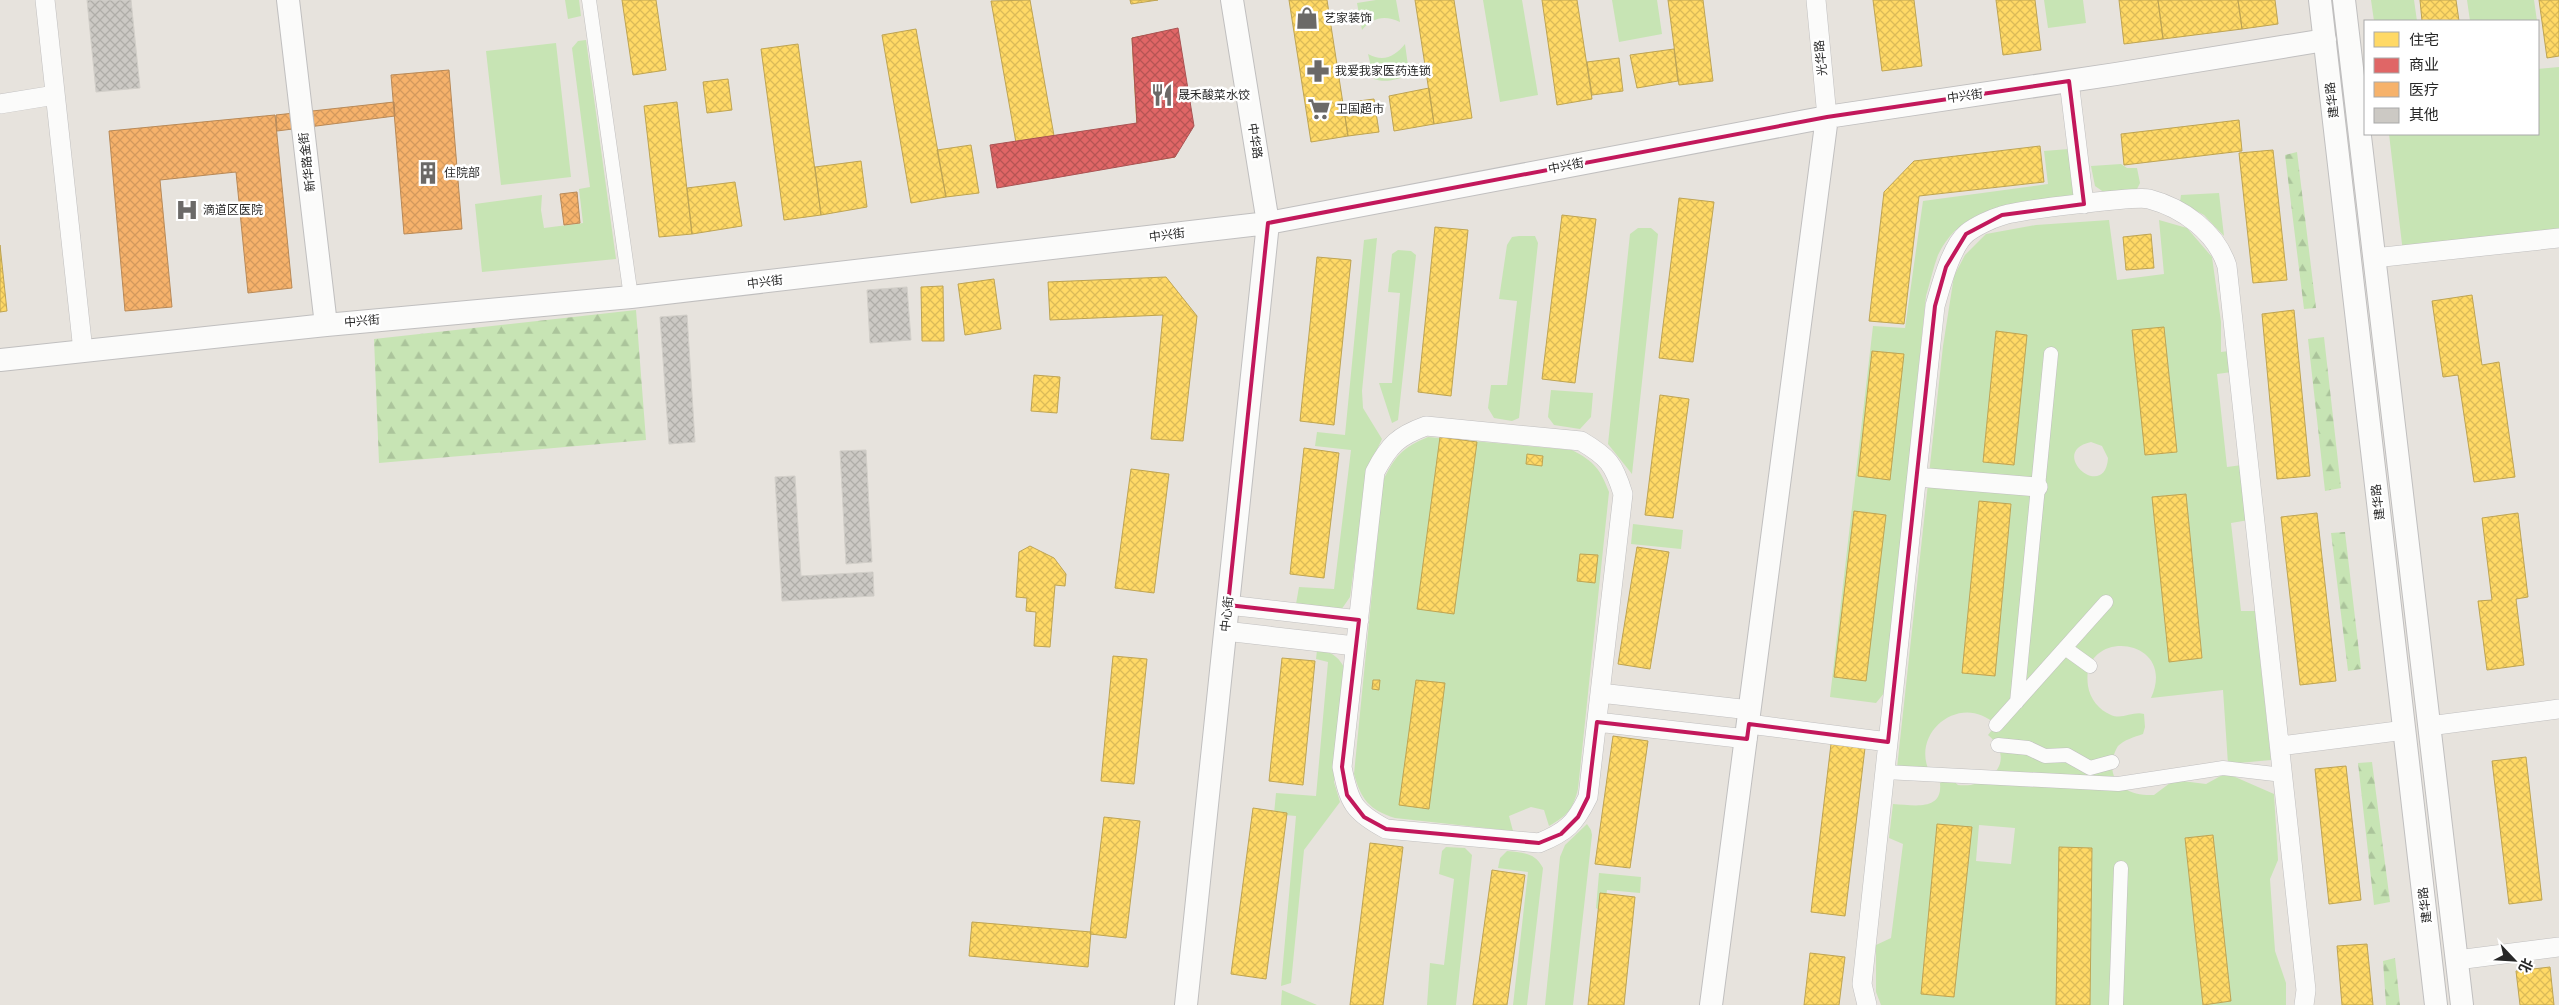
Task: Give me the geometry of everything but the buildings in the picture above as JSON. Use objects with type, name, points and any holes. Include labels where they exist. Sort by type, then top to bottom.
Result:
[{"type":"street","points":[[45,0],[84,351]]},
{"type":"street","name":"新华路金街","points":[[288,0],[326,325]]},
{"type":"street","points":[[589,0],[631,297]]},
{"type":"street","name":"中华路","points":[[1232,0],[1268,223]]},
{"type":"street","name":"光华路","points":[[1816,0],[1827,117]]},
{"type":"street","name":"建华路","points":[[2320,0],[2436,1005]]},
{"type":"street","name":"建华路","points":[[2344,0],[2462,1005]]},
{"type":"street","name":"中兴街","points":[[0,360],[326,325],[631,297],[1268,223],[1827,117],[2325,40]]},
{"type":"street","points":[[2069,81],[2084,204]]},
{"type":"street","points":[[0,104],[55,95]]},
{"type":"street","points":[[1711,1005],[1827,117]]},
{"type":"street","points":[[1867,1005],[1862,984],[1935,306],[1946,267],[1966,234],[2002,215],[2084,204],[2147,199],[2177,208],[2209,234],[2223,252],[2227,266],[2306,990],[2304,1005]]},
{"type":"street","name":"中心街","points":[[1186,1005],[1268,223]]},
{"type":"street","points":[[2374,258],[2559,238]]},
{"type":"street","points":[[2017,702],[2051,354]]},
{"type":"street","points":[[1426,426],[1581,441],[1603,454],[1617,473],[1623,494],[1588,797],[1578,817],[1561,834],[1539,843],[1386,829],[1364,817],[1347,795],[1342,767],[1356,646],[1376,472],[1386,451],[1404,434],[1426,426]]},
{"type":"street","points":[[1917,477],[2038,487]]},
{"type":"street","points":[[1996,725],[2106,602]]},
{"type":"street","points":[[1228,605],[1359,620]]},
{"type":"street","points":[[1225,631],[1356,646]]},
{"type":"street","points":[[2066,648],[2090,666]]},
{"type":"street","points":[[1600,693],[1748,724],[1888,742]]},
{"type":"street","points":[[2429,726],[2559,710]]},
{"type":"street","points":[[1597,722],[1748,724]]},
{"type":"street","points":[[2280,746],[2405,730]]},
{"type":"street","points":[[1998,745],[2028,748],[2045,756],[2067,755],[2090,768],[2112,762]]},
{"type":"street","points":[[1885,772],[2118,784],[2223,768],[2283,775]]},
{"type":"street","points":[[2116,1005],[2120,868]]},
{"type":"street","points":[[2457,960],[2559,947]]},
{"type":"highlighted area","points":[[2069,81],[2084,204],[2002,215],[1966,234],[1946,267],[1935,306],[1888,742],[1749,724],[1747,739],[1597,722],[1588,797],[1578,817],[1561,834],[1539,843],[1386,829],[1364,817],[1347,795],[1342,767],[1359,620],[1228,605],[1268,223],[1827,117]]},
{"type":"green space","points":[[565,0],[579,0],[581,16],[568,19]]},
{"type":"green space","points":[[1376,0],[1396,0],[1400,22],[1389,18],[1380,18],[1370,22],[1362,30],[1357,3]]},
{"type":"green space","points":[[1483,0],[1522,0],[1538,95],[1500,102]]},
{"type":"green space","points":[[1612,0],[1657,0],[1662,34],[1619,42]]},
{"type":"green space","points":[[2044,0],[2083,0],[2086,23],[2048,28]]},
{"type":"green space","points":[[2371,0],[2414,0],[2417,20],[2374,20]]},
{"type":"green space","points":[[2467,0],[2534,0],[2537,20],[2470,20]]},
{"type":"green space","points":[[586,40],[616,259],[482,272],[475,204],[542,195],[541,210],[544,228],[583,223],[579,189],[590,187],[572,48],[578,41]]},
{"type":"green space","points":[[556,43],[571,177],[501,185],[486,51]]},
{"type":"green space","points":[[1405,44],[1409,73],[1392,80],[1382,81],[1374,79],[1368,54],[1379,58],[1389,57]]},
{"type":"green space","points":[[2559,67],[2559,242],[2404,261],[2389,135],[2539,135],[2539,69]]},
{"type":"green space","points":[[2069,149],[2074,196],[2015,203],[1979,215],[1963,224],[1949,237],[1938,255],[1926,296],[1885,692],[1876,703],[1830,697],[1873,326],[1905,328],[1923,201],[2048,184],[2044,151]]},
{"type":"green space","points":[[2297,152],[2316,308],[2304,309],[2285,155]]},
{"type":"green space","points":[[2121,164],[2127,168],[2137,168],[2140,183],[2136,191],[2105,193],[2095,186],[2091,166]]},
{"type":"green space","points":[[2219,193],[2224,236],[2204,215],[2180,202],[2181,195]]},
{"type":"green space","points":[[2109,220],[2117,280],[2164,274],[2159,220],[2187,228],[2212,257],[2221,322],[2221,352],[2229,351],[2232,372],[2217,374],[2227,467],[2242,465],[2249,520],[2231,523],[2241,611],[2255,611],[2271,760],[2228,764],[2223,690],[2151,698],[2156,677],[2152,662],[2141,651],[2127,646],[2111,647],[2098,654],[2089,667],[2088,686],[2093,700],[2107,713],[2119,717],[2144,714],[2145,727],[2143,734],[2120,744],[2113,758],[2113,773],[2116,780],[2125,789],[2139,794],[2154,795],[2174,780],[2206,784],[2226,773],[2274,794],[2278,860],[2270,879],[2275,951],[2286,983],[2286,1005],[2090,1005],[2092,848],[2060,847],[2056,1005],[1881,1005],[1876,992],[1876,945],[1891,938],[1903,844],[1889,838],[1893,804],[1925,805],[1932,803],[1937,799],[1940,792],[1940,783],[1950,778],[1958,785],[1970,785],[1980,782],[1989,778],[1996,771],[2000,763],[1997,744],[1988,735],[1996,725],[1983,716],[1969,713],[1955,715],[1943,721],[1933,730],[1927,742],[1925,756],[1929,771],[1897,768],[1943,346],[1954,276],[1965,255],[1986,234],[2036,225]],"holes":[[[2164,327],[2177,452],[2145,455]],[[1996,332],[2027,335],[2013,465],[1983,462]],[[2091,442],[2102,446],[2108,458],[2105,471],[2098,476],[2089,475],[2082,471],[2076,463],[2074,455],[2079,447]],[[2186,494],[2202,658],[2169,662],[2153,497]],[[1979,501],[2011,505],[1995,676],[1962,673]],[[1937,824],[1972,828],[1954,997],[1921,993]],[[1979,825],[2015,828],[2011,864],[1976,861]],[[2213,835],[2231,1001],[2203,1004],[2185,839]]]},
{"type":"green space","points":[[1638,228],[1651,228],[1658,234],[1632,474],[1608,444],[1630,234]]},
{"type":"green space","points":[[1535,236],[1538,243],[1519,418],[1512,421],[1494,418],[1488,408],[1491,385],[1507,385],[1517,301],[1499,299],[1507,245],[1512,237]]},
{"type":"green space","points":[[1377,238],[1362,391],[1363,408],[1382,439],[1367,471],[1350,597],[1341,610],[1296,604],[1299,587],[1334,589],[1351,450],[1315,446],[1317,432],[1345,435],[1364,240]]},
{"type":"green space","points":[[1398,250],[1411,251],[1416,255],[1398,420],[1392,423],[1379,383],[1392,383],[1400,293],[1388,292],[1392,254]]},
{"type":"green space","points":[[636,310],[646,440],[379,463],[374,339]]},
{"type":"green space","points":[[2324,337],[2341,488],[2325,491],[2308,339]]},
{"type":"green space","points":[[1551,390],[1593,393],[1591,417],[1580,429],[1554,425],[1548,417]]},
{"type":"green space","points":[[1428,437],[1572,450],[1586,458],[1596,467],[1603,477],[1609,492],[1578,789],[1574,802],[1568,811],[1549,826],[1544,810],[1531,807],[1509,816],[1513,831],[1395,818],[1372,807],[1367,802],[1363,797],[1354,774],[1383,481],[1391,465],[1400,454]]},
{"type":"green space","points":[[1633,524],[1683,530],[1681,549],[1631,544]]},
{"type":"green space","points":[[2345,532],[2361,669],[2348,671],[2331,533]]},
{"type":"green space","points":[[1317,650],[1333,655],[1344,667],[1334,782],[1340,802],[1304,850],[1291,983],[1281,986],[1296,816],[1274,814],[1276,793],[1316,796],[1328,662],[1316,659]]},
{"type":"green space","points":[[2372,762],[2390,902],[2374,905],[2358,763]]},
{"type":"green space","points":[[1587,824],[1592,835],[1573,1005],[1545,1005],[1560,857],[1565,845]]},
{"type":"green space","points":[[1446,847],[1465,848],[1472,855],[1456,1005],[1427,1005],[1430,963],[1444,965],[1454,879],[1439,874],[1442,851]]},
{"type":"green space","points":[[1507,851],[1532,856],[1543,868],[1527,1005],[1513,1005],[1528,872],[1498,868],[1500,858]]},
{"type":"green space","points":[[1599,873],[1641,877],[1640,893],[1607,890],[1604,913],[1596,908]]},
{"type":"green space","points":[[2395,958],[2400,1005],[2386,1005],[2383,961]]},
{"type":"green space","points":[[1282,990],[1317,1005],[1281,1005]]},
{"type":"place","name":"艺家装饰","points":[[1307,18]]},
{"type":"place","name":"我爱我家医药连锁","points":[[1318,71]]},
{"type":"place","name":"晟禾酸菜水饺","points":[[1162,95]]},
{"type":"place","name":"卫国超市","points":[[1319,109]]},
{"type":"place","name":"住院部","points":[[428,173]]},
{"type":"place","name":"滴道区医院","points":[[187,210]]}]
